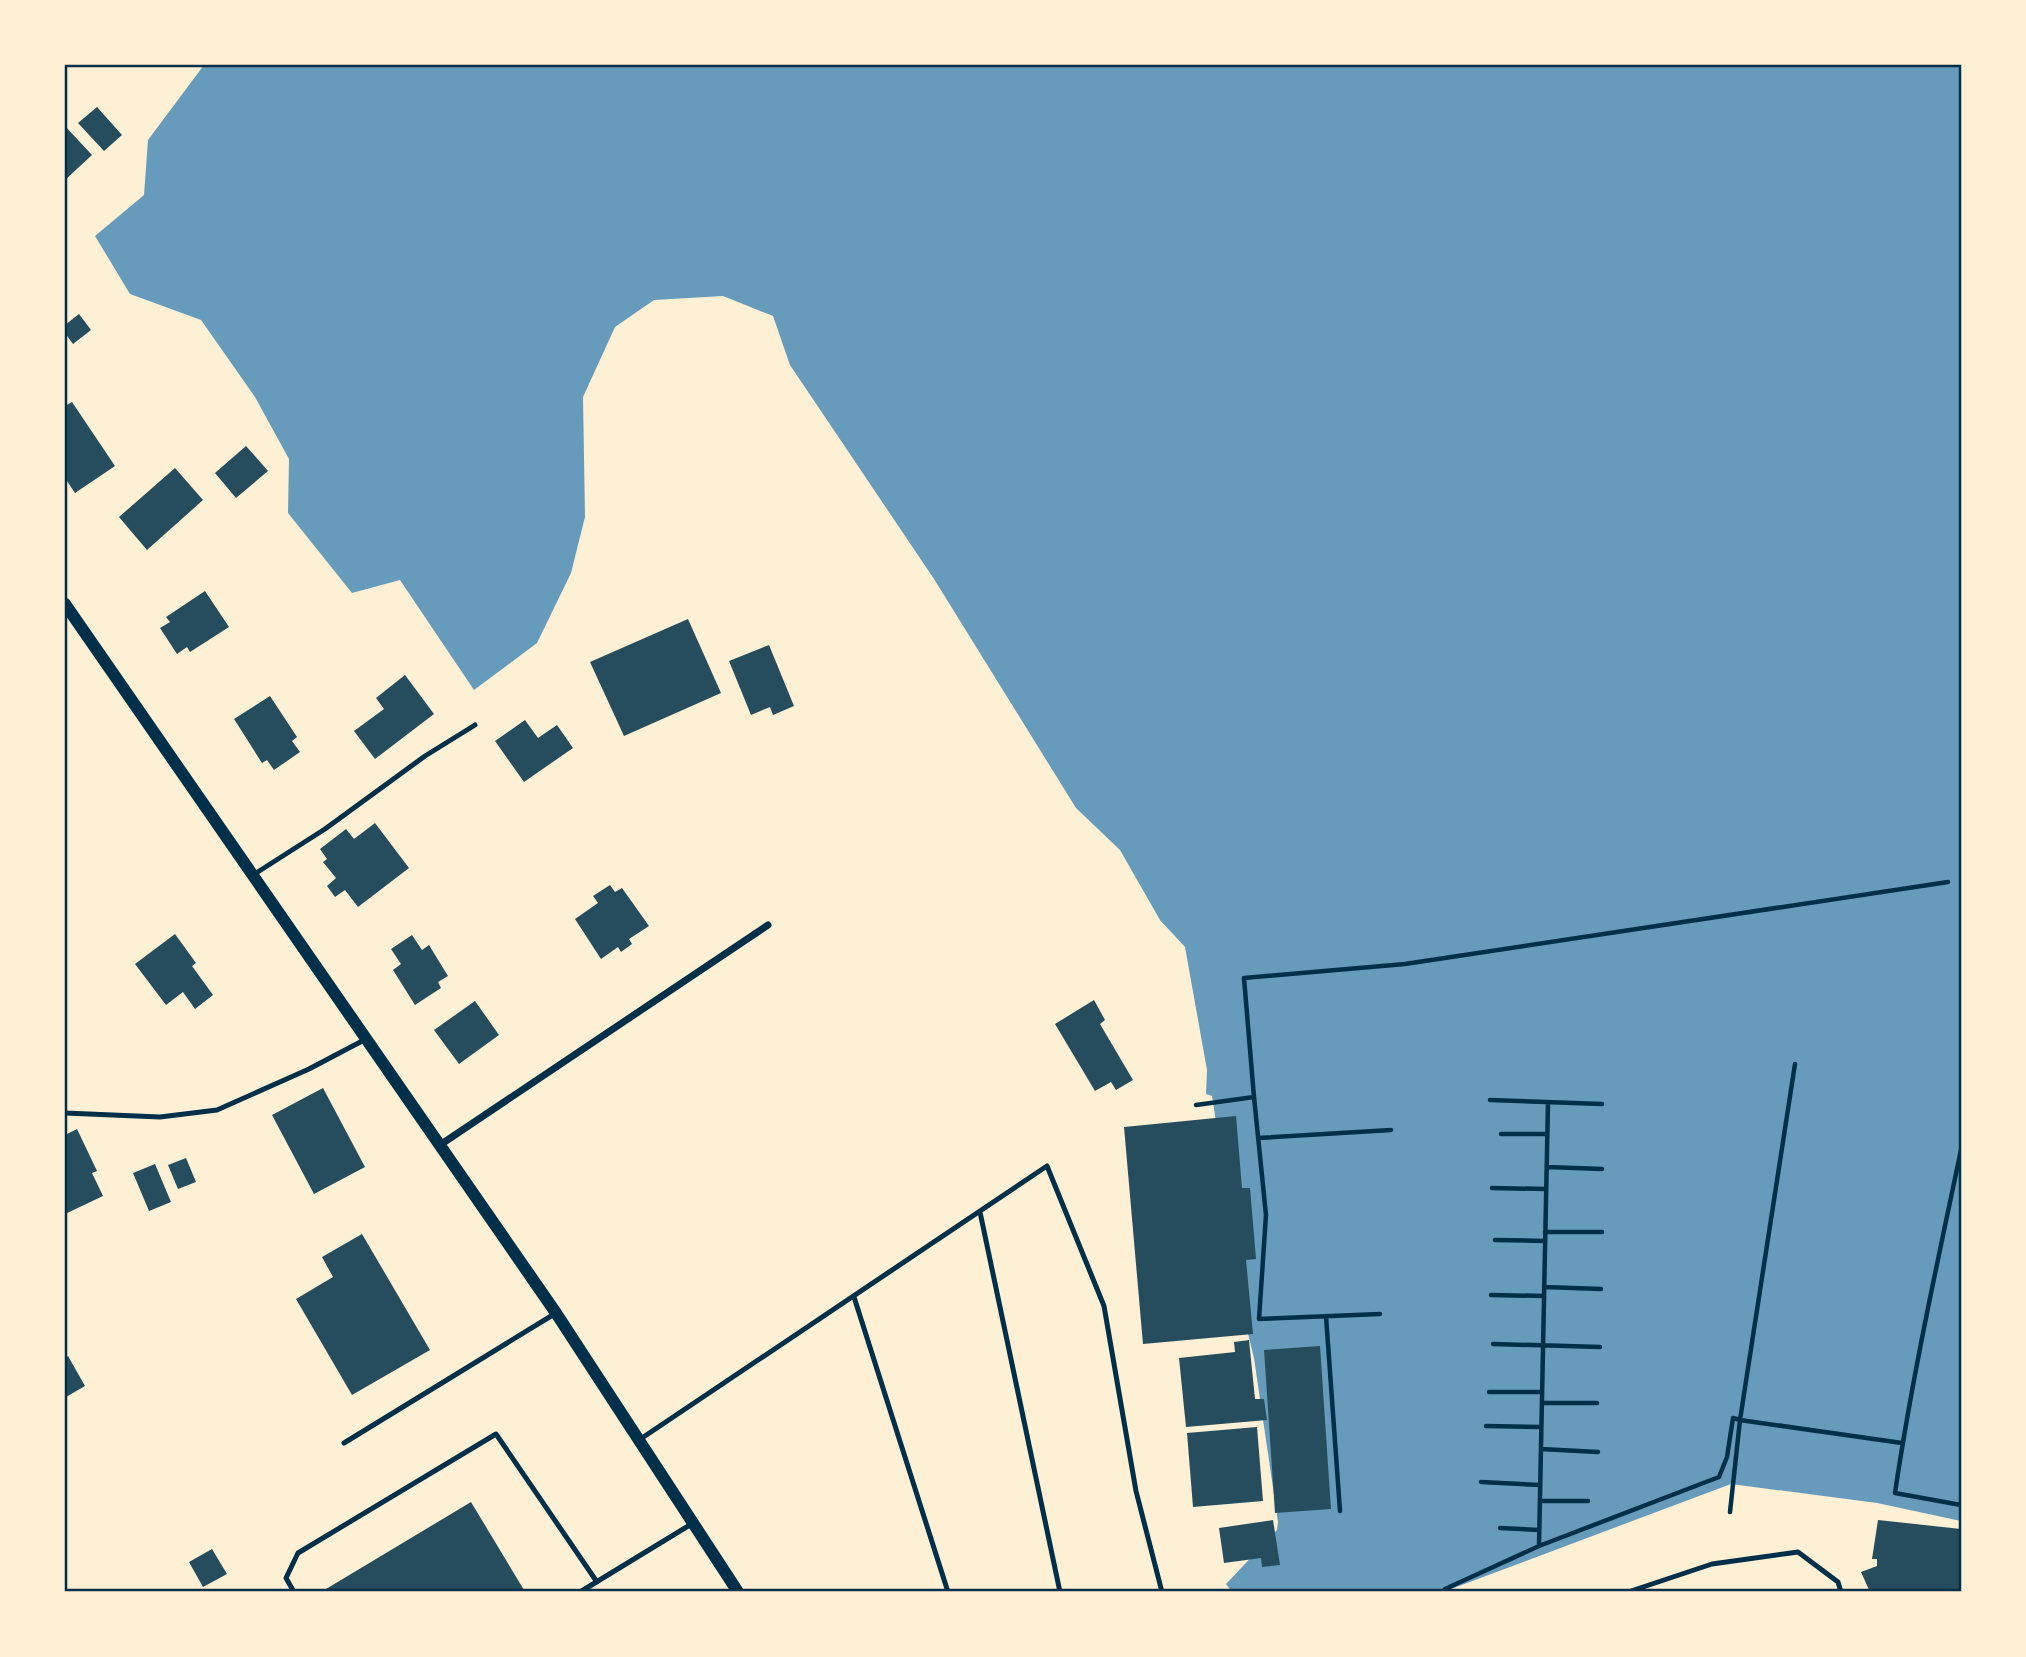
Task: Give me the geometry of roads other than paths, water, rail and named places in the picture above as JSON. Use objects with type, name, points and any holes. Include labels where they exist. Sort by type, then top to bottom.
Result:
[{"type":"street","points":[[65,604],[556,1313],[738,1592]]},
{"type":"street","points":[[440,1145],[768,925]]},
{"type":"lane","points":[[253,875],[325,829],[425,756],[475,725]]},
{"type":"lane","points":[[65,1113],[160,1117],[217,1110],[309,1069],[366,1039]]},
{"type":"lane","points":[[639,1440],[1047,1166],[1104,1306],[1136,1491],[1162,1592]]},
{"type":"lane","points":[[980,1212],[1060,1592]]},
{"type":"lane","points":[[854,1297],[948,1592]]},
{"type":"lane","points":[[344,1443],[556,1313]]},
{"type":"lane","points":[[294,1592],[286,1578],[298,1553],[496,1434],[597,1582]]},
{"type":"lane","points":[[580,1592],[693,1524]]},
{"type":"lane","points":[[1628,1592],[1712,1564],[1798,1552],[1838,1582],[1840,1592]]},
{"type":"water","points":[[204,65],[1961,65],[1961,1521],[1877,1503],[1731,1484],[1443,1592],[1232,1592],[1226,1584],[1277,1530],[1278,1522],[1254,1358],[1211,1184],[1225,1179],[1212,1096],[1206,1094],[1207,1070],[1185,947],[1160,920],[1120,850],[1076,808],[934,579],[790,365],[773,316],[723,296],[654,300],[615,327],[583,397],[585,517],[571,573],[537,643],[474,690],[400,580],[352,593],[288,513],[289,459],[255,397],[201,320],[130,294],[95,236],[144,195],[148,140]]}]
